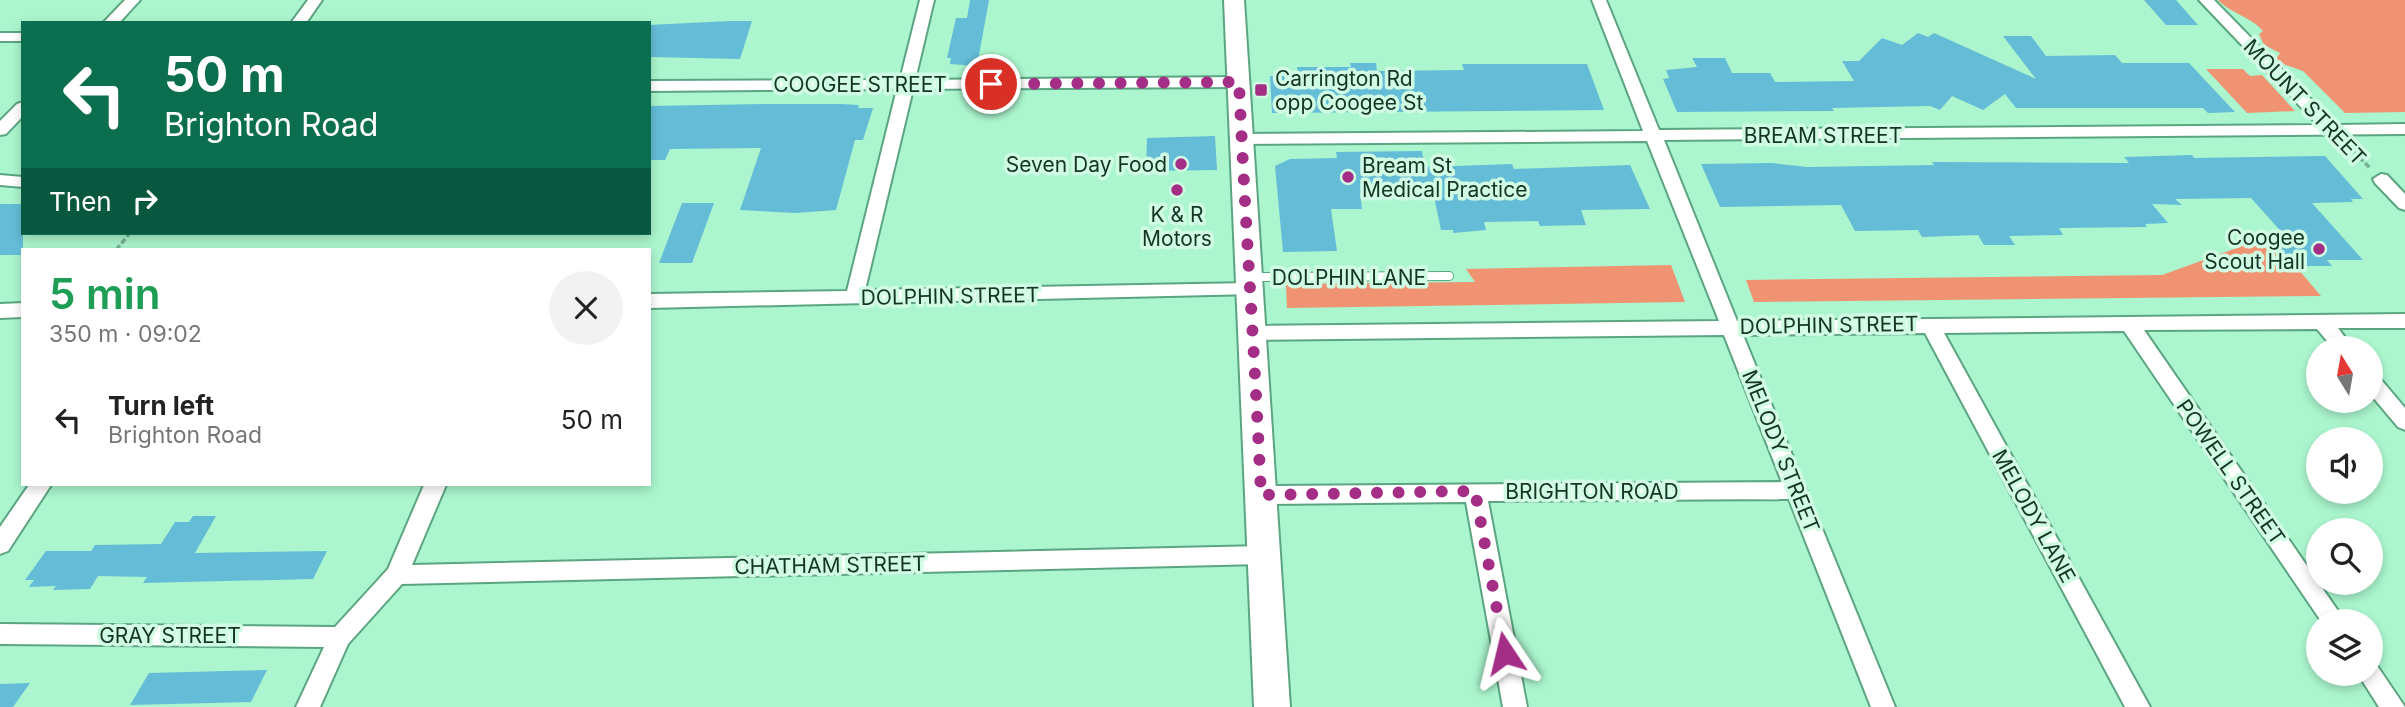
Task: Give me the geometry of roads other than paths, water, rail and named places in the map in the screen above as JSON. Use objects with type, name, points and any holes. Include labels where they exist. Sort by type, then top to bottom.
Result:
[{"type":"main road","points":[[1234,0],[1272,707]]},
{"type":"street","points":[[112,21],[133,0]]},
{"type":"street","points":[[299,21],[314,0]]},
{"type":"street","points":[[854,298],[927,0]]},
{"type":"street","name":"MELODY STREET","points":[[1599,0],[1883,707]]},
{"type":"street","name":"MOUNT STREET","points":[[2206,0],[2331,129]]},
{"type":"street","points":[[0,37],[21,37]]},
{"type":"street","name":"COOGEE STREET","points":[[651,86],[1239,82]]},
{"type":"street","points":[[0,130],[21,109]]},
{"type":"street","name":"BREAM STREET","points":[[1241,139],[2405,129]]},
{"type":"street","name":"MOUNT STREET","points":[[2381,179],[2405,204]]},
{"type":"street","points":[[0,180],[21,182]]},
{"type":"street","name":"DOLPHIN STREET","points":[[651,301],[854,298],[1249,283]]},
{"type":"street","points":[[0,311],[21,310]]},
{"type":"street","name":"DOLPHIN STREET","points":[[1253,333],[2405,321]]},
{"type":"street","name":"POWELL STREET","points":[[2128,322],[2326,609]]},
{"type":"street","points":[[2323,323],[2334,336]]},
{"type":"street","name":"MELODY LANE","points":[[1930,324],[2138,707]]},
{"type":"street","points":[[2384,397],[2405,422]]},
{"type":"street","points":[[0,545],[39,486]]},
{"type":"street","points":[[309,707],[340,637],[397,575],[435,486]]},
{"type":"street","name":"BRIGHTON ROAD","points":[[1261,495],[1797,490]]},
{"type":"street","points":[[1475,491],[1515,707]]},
{"type":"street","name":"CHATHAM STREET","points":[[397,575],[1263,555]]},
{"type":"street","name":"GRAY STREET","points":[[0,634],[340,637]]},
{"type":"street","points":[[2378,686],[2393,707]]},
{"type":"lane","name":"DOLPHIN LANE","points":[[1249,283],[1449,276]]},
{"type":"place","name":"Carrington Rd opp Coogee St","points":[[1261,90]]},
{"type":"place","name":"Seven Day Food","points":[[1181,164]]},
{"type":"place","name":"Bream St Medical Practice","points":[[1348,177]]},
{"type":"place","name":"K & R Motors","points":[[1177,190]]},
{"type":"place","name":"Coogee Scout Hall","points":[[2319,249]]}]
